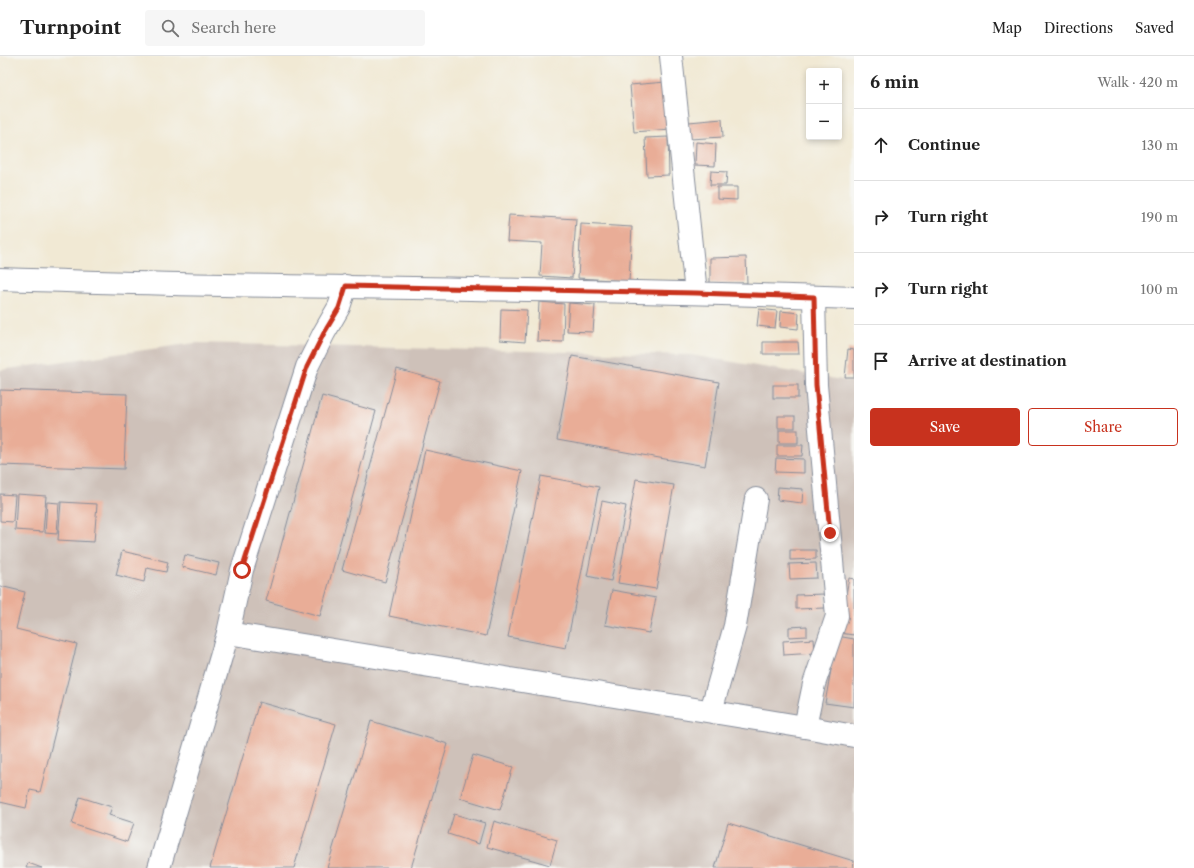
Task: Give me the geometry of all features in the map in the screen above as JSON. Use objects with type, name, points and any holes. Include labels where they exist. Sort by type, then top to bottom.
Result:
[{"type":"street","points":[[670,56],[696,293]]},
{"type":"street","points":[[0,279],[696,293],[854,298]]},
{"type":"street","points":[[159,868],[228,633],[242,570],[307,367],[324,333],[339,308],[346,286]]},
{"type":"street","points":[[805,727],[814,684],[837,616],[816,385],[814,297]]},
{"type":"street","points":[[711,711],[734,626],[756,498]]},
{"type":"street","points":[[228,633],[711,711],[854,736]]},
{"type":"shaded area","points":[[195,343],[690,355],[854,382],[854,868],[0,868],[0,370]]},
{"type":"building","points":[[666,82],[670,129],[634,132],[630,85]]},
{"type":"building","points":[[722,119],[723,137],[690,139],[689,122]]},
{"type":"building","points":[[668,137],[669,175],[647,176],[645,138]]},
{"type":"building","points":[[696,142],[716,144],[715,166],[695,165]]},
{"type":"building","points":[[711,171],[727,172],[726,185],[710,185]]},
{"type":"building","points":[[717,187],[737,187],[737,200],[717,199]]},
{"type":"building","points":[[509,215],[576,219],[572,278],[540,276],[542,243],[507,241]]},
{"type":"building","points":[[581,224],[632,227],[629,281],[578,278]]},
{"type":"building","points":[[746,257],[747,283],[710,284],[710,258]]},
{"type":"building","points":[[539,302],[564,304],[563,342],[537,341]]},
{"type":"building","points":[[569,303],[595,305],[593,332],[567,331]]},
{"type":"building","points":[[501,309],[527,310],[525,342],[500,340]]},
{"type":"building","points":[[759,309],[777,311],[775,328],[757,326]]},
{"type":"building","points":[[781,311],[799,313],[798,329],[780,327]]},
{"type":"building","points":[[763,342],[798,342],[799,354],[763,354]]},
{"type":"building","points":[[848,349],[854,350],[854,377],[845,377]]},
{"type":"building","points":[[572,356],[719,382],[705,466],[557,440]]},
{"type":"building","points":[[397,369],[440,381],[385,582],[342,570]]},
{"type":"building","points":[[773,385],[798,385],[798,398],[773,398]]},
{"type":"building","points":[[0,390],[127,394],[124,469],[0,465]]},
{"type":"building","points":[[322,396],[376,411],[320,616],[266,601]]},
{"type":"building","points":[[778,416],[795,416],[795,428],[778,428]]},
{"type":"building","points":[[779,430],[798,430],[798,443],[779,443]]},
{"type":"building","points":[[777,445],[803,445],[802,456],[777,456]]},
{"type":"building","points":[[425,450],[522,471],[486,636],[389,616]]},
{"type":"building","points":[[776,458],[804,459],[804,473],[775,472]]},
{"type":"building","points":[[541,476],[599,487],[566,648],[508,637]]},
{"type":"building","points":[[636,479],[674,485],[656,589],[618,583]]},
{"type":"building","points":[[778,487],[803,489],[802,503],[777,500]]},
{"type":"building","points":[[0,494],[15,495],[13,522],[0,521]]},
{"type":"building","points":[[17,494],[46,496],[43,532],[15,530]]},
{"type":"building","points":[[602,501],[626,506],[611,581],[587,576]]},
{"type":"building","points":[[47,502],[59,503],[57,534],[45,533]]},
{"type":"building","points":[[61,502],[97,504],[94,542],[58,540]]},
{"type":"building","points":[[790,550],[816,550],[816,559],[790,560]]},
{"type":"building","points":[[122,551],[168,562],[166,572],[147,568],[144,582],[116,575]]},
{"type":"building","points":[[185,555],[219,563],[216,575],[182,567]]},
{"type":"building","points":[[816,563],[817,578],[790,579],[789,564]]},
{"type":"building","points":[[849,578],[854,579],[854,635],[839,633]]},
{"type":"building","points":[[0,586],[25,592],[16,629],[77,644],[40,792],[30,790],[26,808],[0,802]]},
{"type":"building","points":[[612,590],[656,598],[649,633],[605,625]]},
{"type":"building","points":[[824,594],[825,608],[796,609],[796,595]]},
{"type":"building","points":[[807,626],[807,636],[789,637],[789,627]]},
{"type":"building","points":[[837,636],[854,639],[854,707],[825,703]]},
{"type":"building","points":[[814,639],[815,653],[784,655],[783,641]]},
{"type":"building","points":[[259,702],[336,724],[294,868],[210,868]]},
{"type":"building","points":[[371,721],[448,744],[411,868],[327,868]]},
{"type":"building","points":[[473,755],[513,767],[500,810],[460,798]]},
{"type":"building","points":[[80,797],[112,807],[109,815],[134,823],[127,842],[72,824]]},
{"type":"building","points":[[454,814],[485,823],[479,844],[448,834]]},
{"type":"building","points":[[494,821],[557,840],[550,865],[487,847]]},
{"type":"building","points":[[728,823],[854,861],[853,868],[715,868]]},
{"type":"building","points":[[28,863],[42,868],[26,868]]},
{"type":"route","points":[[242,570],[307,367],[328,325],[339,308],[346,286],[696,293],[814,297],[816,385],[830,533]]}]
